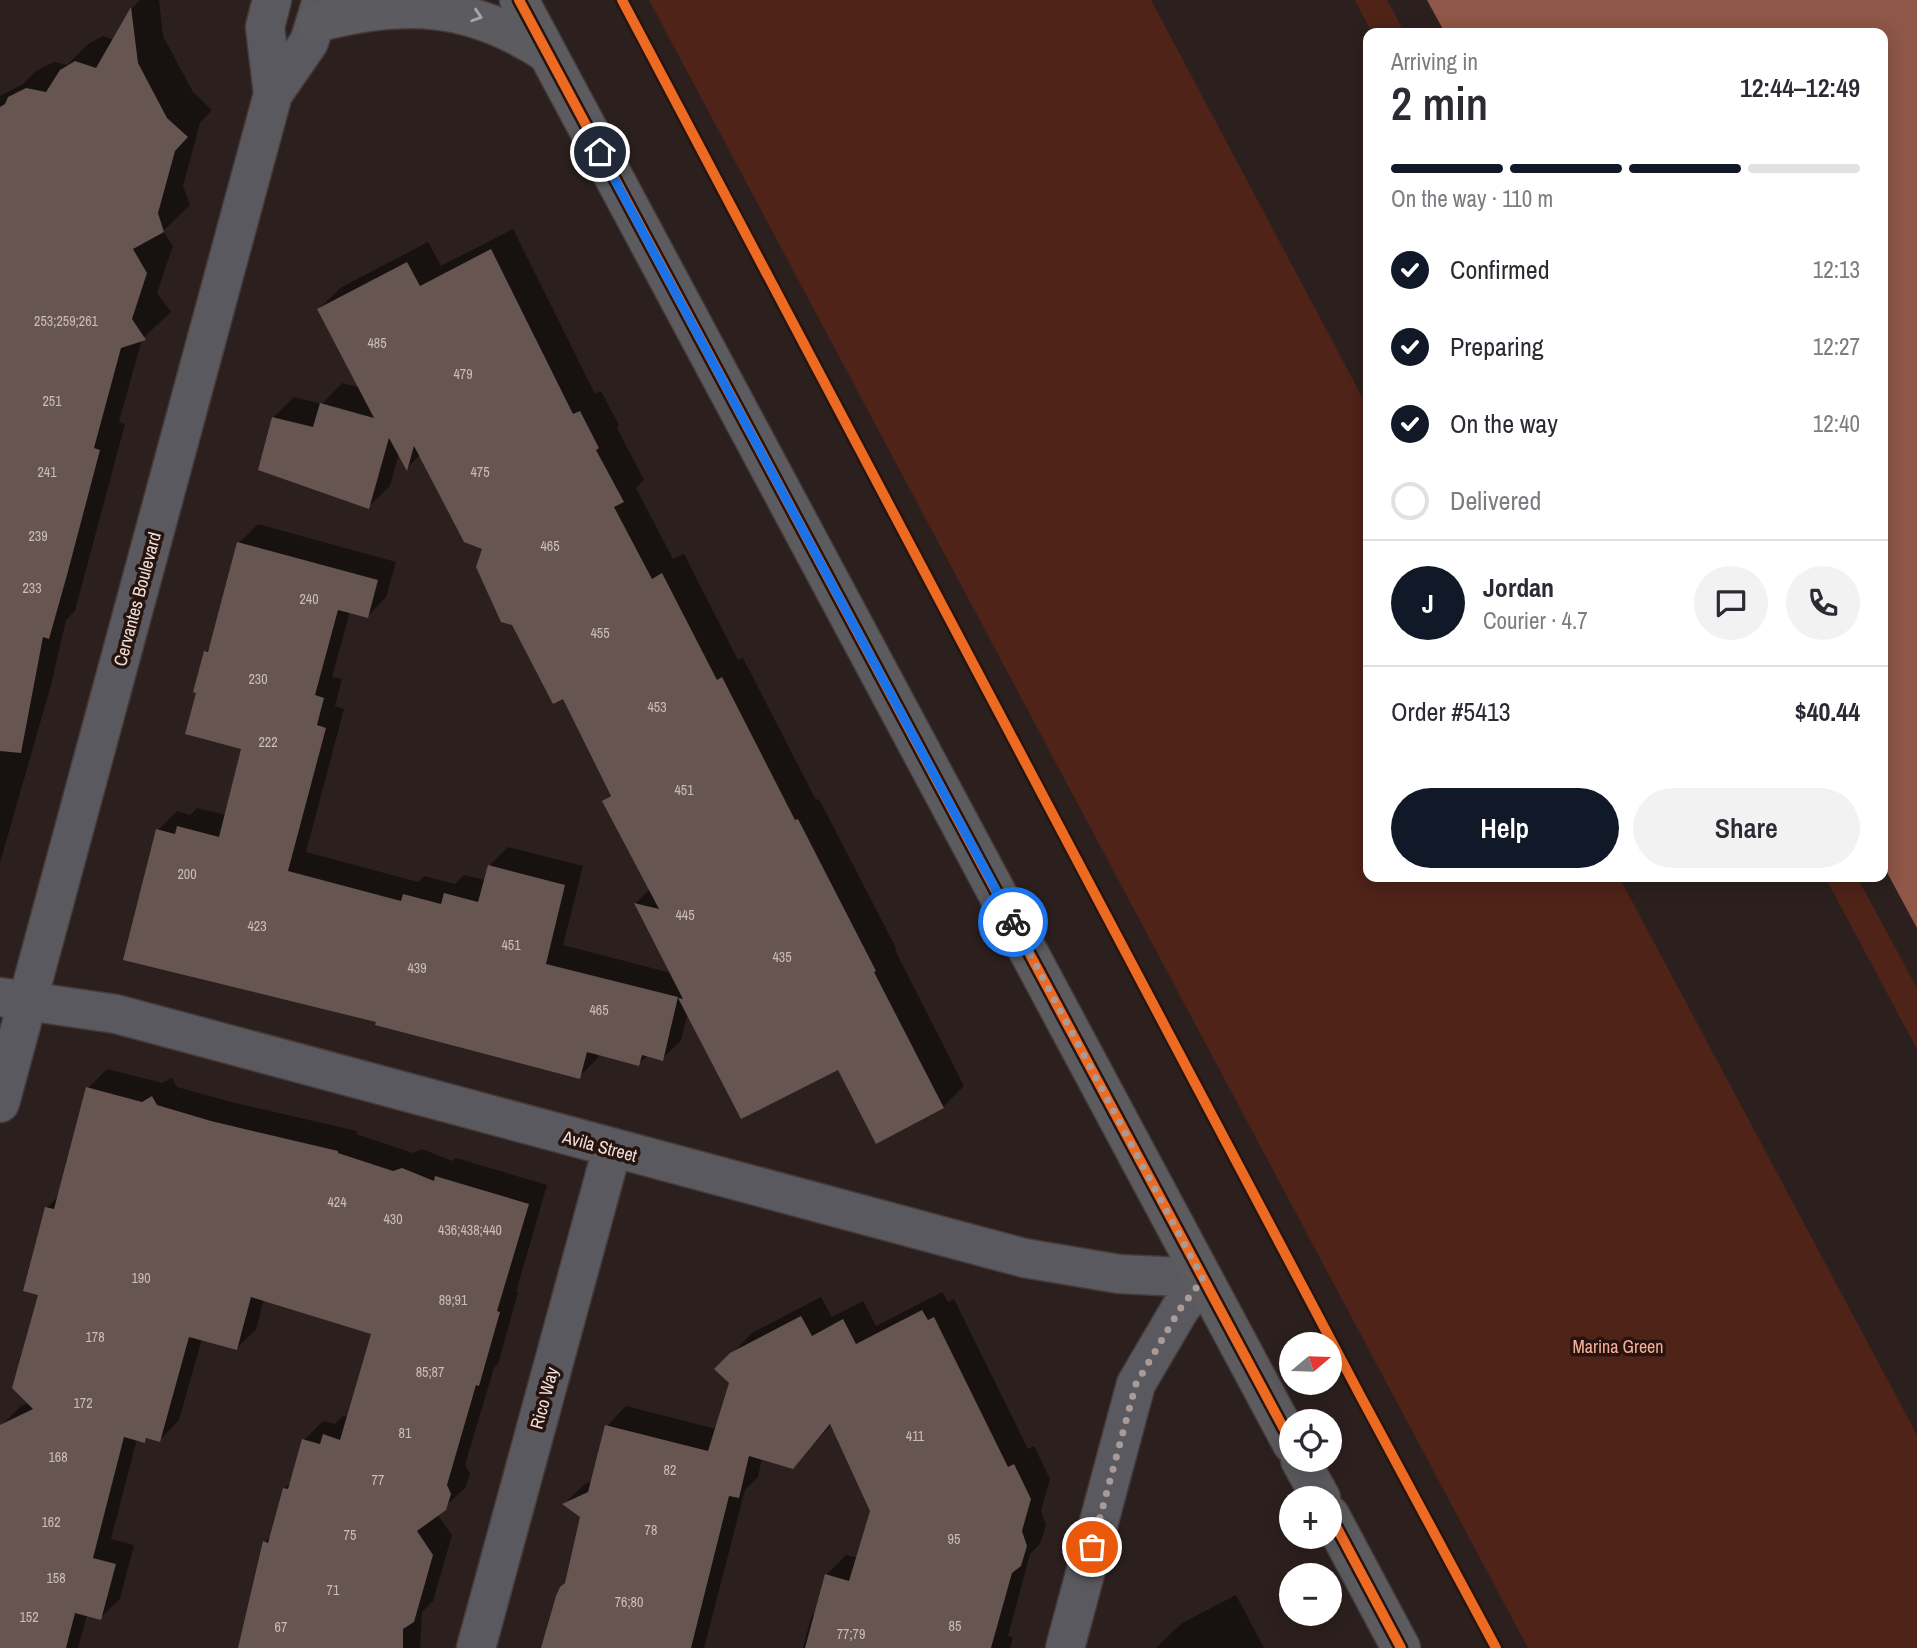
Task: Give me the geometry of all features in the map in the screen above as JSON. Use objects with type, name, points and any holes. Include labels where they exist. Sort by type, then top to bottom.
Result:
[{"type":"main road","points":[[519,0],[1279,1420]]},
{"type":"main road","points":[[319,12],[422,3],[486,18],[517,33],[548,54]]},
{"type":"main road","points":[[1342,1538],[1401,1648]]},
{"type":"street","name":"Cervantes Boulevard","points":[[272,0],[265,27],[274,94]]},
{"type":"street","name":"Cervantes Boulevard","points":[[0,1103],[14,998],[274,94],[309,42],[319,12]]},
{"type":"street","name":"Avila Street","points":[[14,998],[116,1014],[1024,1258],[1119,1274],[1203,1279]]},
{"type":"street","name":"Rico Way","points":[[477,1648],[612,1149]]},
{"type":"street","points":[[1065,1648],[1136,1384],[1180,1309],[1203,1279]]},
{"type":"green space","name":"Marina Green","points":[[649,0],[1151,0],[1363,399],[1363,882],[1622,882],[1917,1435],[1917,1648],[1528,1648]]},
{"type":"green space","points":[[1355,0],[1387,0],[1402,28],[1369,28]]},
{"type":"green space","points":[[1828,882],[1860,882],[1917,988],[1917,1049]]},
{"type":"shaded area","points":[[1427,0],[1917,0],[1917,928],[1888,874],[1888,28],[1442,28]]},
{"type":"building","points":[[131,7],[138,63],[167,118],[188,137],[175,151],[158,213],[164,232],[133,249],[147,273],[132,319],[146,340],[121,348],[94,448],[100,450],[67,575],[49,639],[43,637],[21,753],[0,751],[0,107],[8,97],[26,88],[46,92],[60,70],[75,61],[96,68]]},
{"type":"building","points":[[491,249],[573,414],[580,411],[599,448],[596,450],[624,502],[614,507],[652,579],[662,573],[717,680],[722,677],[795,820],[798,819],[944,1108],[876,1144],[838,1070],[741,1119],[678,998],[683,999],[634,903],[659,909],[602,801],[611,796],[563,699],[553,704],[512,625],[501,622],[476,567],[482,549],[464,542],[414,446],[407,471],[389,438],[369,509],[258,470],[272,417],[313,427],[320,403],[374,418],[317,309],[407,262],[420,286]]},
{"type":"building","points":[[237,542],[378,580],[368,618],[338,610],[315,695],[324,698],[317,725],[326,728],[288,871],[401,901],[403,894],[441,904],[444,893],[478,902],[488,865],[565,885],[546,964],[678,997],[663,1061],[642,1055],[639,1066],[587,1052],[580,1079],[375,1025],[376,1022],[123,960],[156,829],[175,834],[177,826],[219,837],[241,749],[185,734],[204,651],[208,652]]},
{"type":"building","points":[[86,1087],[142,1102],[152,1096],[157,1105],[211,1121],[338,1151],[393,1171],[402,1168],[434,1181],[435,1176],[529,1204],[497,1311],[500,1312],[479,1386],[476,1385],[447,1485],[451,1494],[446,1510],[417,1531],[433,1555],[414,1622],[403,1629],[403,1648],[238,1648],[263,1541],[268,1543],[283,1488],[288,1489],[302,1439],[320,1444],[323,1434],[340,1440],[371,1334],[251,1297],[237,1350],[189,1337],[160,1442],[146,1438],[145,1443],[124,1437],[93,1558],[116,1564],[101,1620],[75,1613],[66,1648],[0,1648],[0,1425],[33,1409],[12,1388],[38,1295],[23,1291],[45,1207],[54,1209]]},
{"type":"building","points":[[922,1310],[928,1320],[934,1317],[1008,1467],[1014,1464],[1031,1499],[1022,1531],[1027,1546],[1021,1566],[1012,1573],[991,1648],[805,1648],[825,1574],[849,1581],[870,1511],[830,1424],[793,1469],[749,1456],[739,1498],[729,1496],[691,1648],[541,1648],[556,1596],[565,1583],[580,1517],[562,1504],[588,1492],[605,1425],[708,1451],[729,1383],[714,1369],[730,1353],[801,1316],[812,1336],[843,1319],[856,1344]]},
{"type":"cycle path","points":[[519,0],[1279,1420]]},
{"type":"cycle path","points":[[622,0],[1496,1648]]},
{"type":"cycle path","points":[[1342,1537],[1401,1648]]},
{"type":"way so far","points":[[1013,922],[1203,1279],[1180,1309],[1136,1384],[1092,1547]]},
{"type":"route","points":[[600,152],[1013,922]]}]
